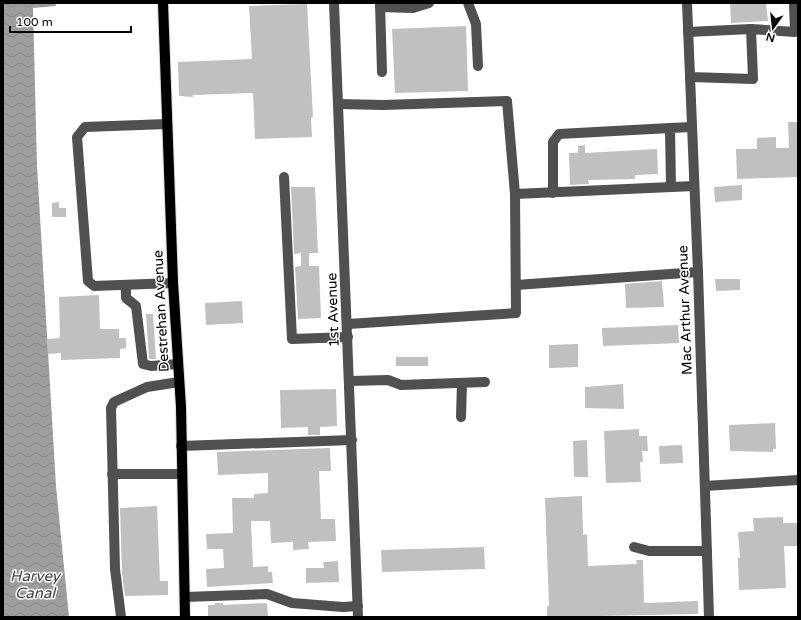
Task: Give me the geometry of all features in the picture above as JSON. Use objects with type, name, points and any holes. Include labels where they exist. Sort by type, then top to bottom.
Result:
[{"type":"main road","name":"Destrehan Avenue","points":[[163,3],[173,283],[179,382],[185,617]]},
{"type":"street","name":"1st Avenue","points":[[334,3],[348,324],[358,617]]},
{"type":"street","points":[[382,72],[380,5],[413,8],[429,3]]},
{"type":"street","points":[[468,3],[476,24],[478,66]]},
{"type":"street","name":"Mac Arthur Avenue","points":[[687,3],[698,272],[709,617]]},
{"type":"street","points":[[688,32],[751,30],[795,32],[794,3]]},
{"type":"street","points":[[690,77],[753,79],[751,30]]},
{"type":"street","points":[[339,104],[383,105],[507,101],[515,194],[516,313],[348,324]]},
{"type":"street","points":[[167,124],[85,127],[77,137],[88,281],[94,286],[173,283]]},
{"type":"street","points":[[553,193],[553,142],[559,134],[692,127]]},
{"type":"street","points":[[670,128],[671,187]]},
{"type":"street","points":[[284,177],[292,339],[348,337]]},
{"type":"street","points":[[515,194],[694,186]]},
{"type":"street","points":[[516,285],[698,272]]},
{"type":"street","points":[[126,285],[126,298],[136,306],[143,364],[151,366],[178,364]]},
{"type":"street","points":[[350,381],[388,380],[401,386],[485,382]]},
{"type":"street","points":[[121,617],[115,569],[111,408],[114,402],[147,386],[179,382]]},
{"type":"street","points":[[461,417],[462,383]]},
{"type":"street","points":[[181,446],[352,440]]},
{"type":"street","points":[[112,474],[182,474]]},
{"type":"street","points":[[705,486],[798,480]]},
{"type":"street","points":[[634,547],[649,551],[707,551]]},
{"type":"street","points":[[184,597],[267,594],[292,603],[343,607],[358,606]]},
{"type":"water","name":"Harvey Canal","points":[[3,3],[55,3],[56,6],[33,8],[37,166],[56,486],[69,617],[3,617]]},
{"type":"building","points":[[730,3],[766,3],[768,21],[731,23]]},
{"type":"building","points":[[307,4],[313,117],[311,118],[312,137],[255,139],[253,93],[193,95],[193,97],[179,96],[178,62],[252,59],[249,6]]},
{"type":"building","points":[[466,26],[468,91],[395,93],[392,29]]},
{"type":"building","points":[[788,122],[798,122],[798,177],[737,179],[736,149],[757,149],[757,138],[776,137],[776,148],[789,148]]},
{"type":"building","points":[[585,145],[585,153],[657,149],[658,174],[635,175],[635,179],[588,180],[589,184],[570,185],[569,153],[578,153],[578,146]]},
{"type":"building","points":[[742,185],[742,200],[715,202],[714,187]]},
{"type":"building","points":[[291,187],[315,187],[318,253],[309,253],[309,266],[319,266],[321,318],[298,319],[295,267],[301,266],[301,253],[294,254]]},
{"type":"building","points":[[59,202],[59,208],[66,208],[66,217],[52,217],[52,203]]},
{"type":"building","points":[[715,279],[740,279],[740,290],[716,291]]},
{"type":"building","points":[[662,281],[664,307],[626,308],[625,284]]},
{"type":"building","points":[[99,295],[100,329],[119,329],[119,338],[126,338],[126,348],[120,349],[120,358],[61,360],[61,353],[48,354],[47,339],[60,338],[59,297]]},
{"type":"building","points":[[242,301],[243,323],[206,325],[205,303]]},
{"type":"building","points":[[146,314],[153,314],[156,359],[149,359]]},
{"type":"building","points":[[678,325],[679,343],[603,346],[602,328]]},
{"type":"building","points":[[578,344],[578,367],[549,368],[549,345]]},
{"type":"building","points":[[396,357],[428,357],[428,366],[396,366]]},
{"type":"building","points":[[623,384],[624,409],[585,408],[585,387]]},
{"type":"building","points":[[336,389],[337,426],[320,427],[320,435],[308,435],[308,427],[281,428],[280,390]]},
{"type":"building","points":[[775,423],[776,449],[773,449],[773,452],[730,451],[729,425]]},
{"type":"building","points":[[639,429],[639,436],[647,436],[648,451],[642,451],[643,462],[640,462],[641,482],[606,483],[604,431]]},
{"type":"building","points":[[587,440],[588,477],[574,477],[573,441]]},
{"type":"building","points":[[682,445],[683,463],[660,464],[659,446]]},
{"type":"building","points":[[330,448],[331,471],[319,471],[321,519],[335,519],[336,541],[308,542],[309,549],[293,550],[293,542],[271,543],[270,521],[251,521],[253,567],[268,566],[268,572],[272,572],[273,583],[207,587],[206,569],[224,568],[223,549],[207,549],[206,534],[233,533],[232,498],[254,498],[254,494],[268,493],[268,473],[218,475],[217,452]]},
{"type":"building","points":[[582,496],[583,535],[587,534],[588,566],[637,564],[636,560],[643,560],[644,603],[698,601],[698,614],[547,617],[547,606],[549,606],[545,498]]},
{"type":"building","points":[[157,506],[160,581],[168,581],[168,595],[125,596],[122,574],[120,508]]},
{"type":"building","points":[[783,517],[783,523],[798,523],[798,546],[784,546],[786,588],[739,590],[738,558],[740,558],[738,532],[754,531],[753,518]]},
{"type":"building","points":[[484,547],[485,569],[382,572],[381,550]]},
{"type":"building","points":[[338,561],[339,582],[306,583],[306,568],[324,568],[323,562]]},
{"type":"building","points":[[215,603],[223,603],[223,605],[267,603],[268,617],[208,617],[208,605],[215,605]]}]
